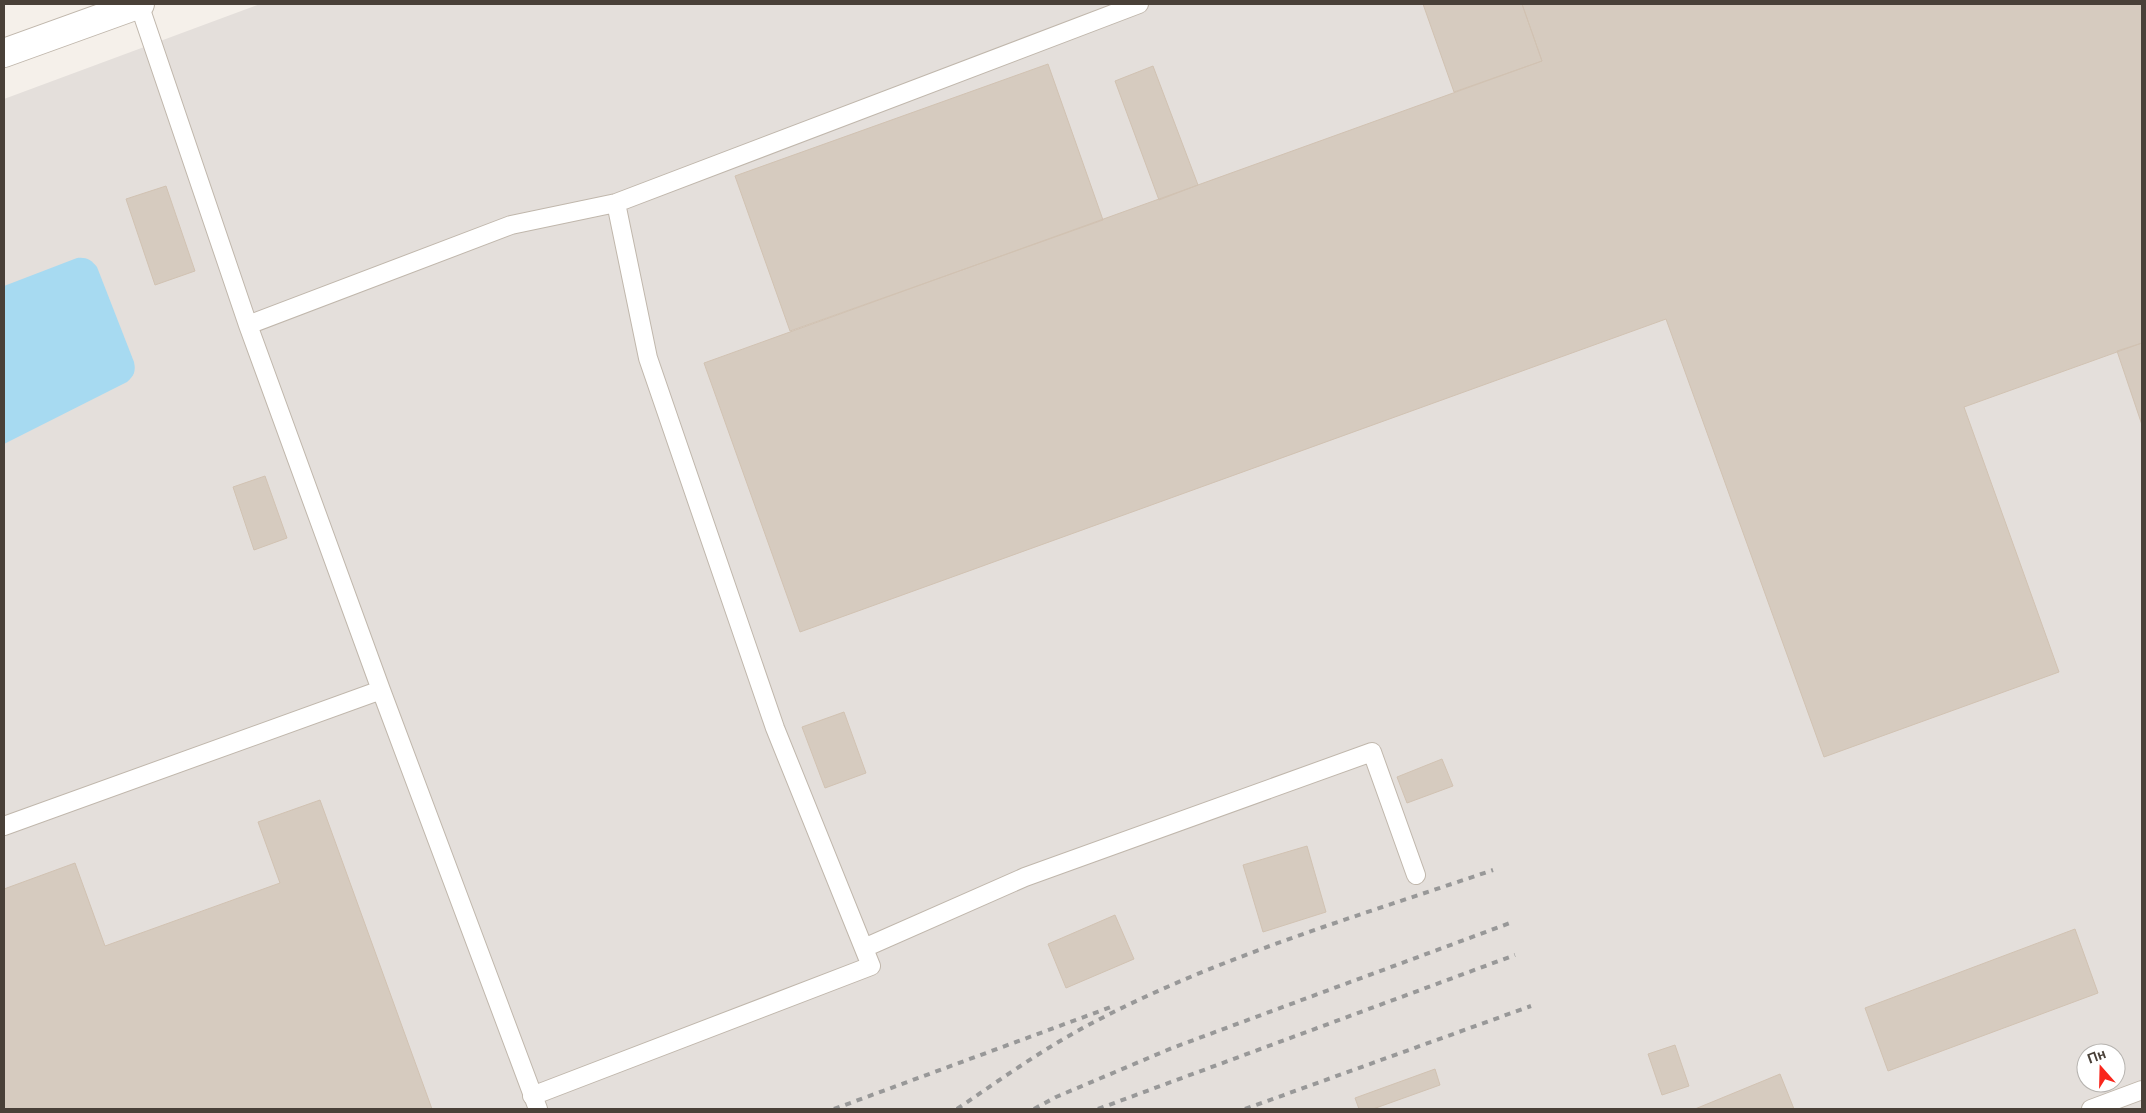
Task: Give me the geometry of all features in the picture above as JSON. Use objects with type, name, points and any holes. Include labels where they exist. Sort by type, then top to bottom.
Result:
[{"type":"street","points":[[4,53],[140,4]]},
{"type":"lane","points":[[140,4],[248,325],[381,690],[535,1103],[871,966],[774,728],[648,358],[616,203]]},
{"type":"lane","points":[[248,325],[511,225],[616,203],[1139,4]]},
{"type":"lane","points":[[4,826],[381,690]]},
{"type":"lane","points":[[864,948],[1025,877],[1372,752],[1416,875]]},
{"type":"lane","points":[[2091,1109],[2142,1090]]},
{"type":"shaded area","points":[[260,4],[2142,4],[2142,1109],[4,1109],[4,99]]},
{"type":"water","points":[[77,258],[88,259],[97,267],[134,362],[134,373],[127,382],[4,444],[4,286]]},
{"type":"building","points":[[1423,4],[1522,4],[1542,61],[1454,92]]},
{"type":"building","points":[[1522,4],[2142,4],[2142,343],[1964,407],[2059,672],[1824,757],[1666,319],[800,632],[704,363],[1542,61]]},
{"type":"building","points":[[1048,64],[1103,220],[790,331],[735,176]]},
{"type":"building","points":[[1153,66],[1198,185],[1159,200],[1115,81]]},
{"type":"building","points":[[166,186],[195,271],[155,285],[126,199]]},
{"type":"building","points":[[2142,343],[2142,425],[2117,351]]},
{"type":"building","points":[[265,476],[287,538],[254,550],[233,487]]},
{"type":"building","points":[[844,712],[866,773],[825,788],[802,727]]},
{"type":"building","points":[[1442,759],[1453,786],[1407,803],[1397,777]]},
{"type":"building","points":[[320,800],[432,1109],[4,1109],[4,889],[75,863],[105,946],[280,883],[258,822]]},
{"type":"building","points":[[1307,846],[1326,912],[1263,932],[1243,865]]},
{"type":"building","points":[[1115,915],[1134,959],[1066,988],[1048,944]]},
{"type":"building","points":[[2075,929],[2098,993],[1888,1071],[1865,1008]]},
{"type":"building","points":[[1675,1045],[1689,1086],[1662,1095],[1648,1054]]},
{"type":"building","points":[[1435,1069],[1440,1085],[1373,1109],[1359,1109],[1355,1098]]},
{"type":"building","points":[[1780,1074],[1794,1109],[1695,1109]]},
{"type":"railway","points":[[957,1109],[1059,1042],[1142,998],[1290,938],[1493,870]]},
{"type":"railway","points":[[1034,1109],[1056,1097],[1172,1048],[1510,923]]},
{"type":"railway","points":[[1098,1109],[1515,955]]},
{"type":"railway","points":[[1245,1109],[1531,1006]]},
{"type":"railway","points":[[834,1109],[1111,1007]]}]
